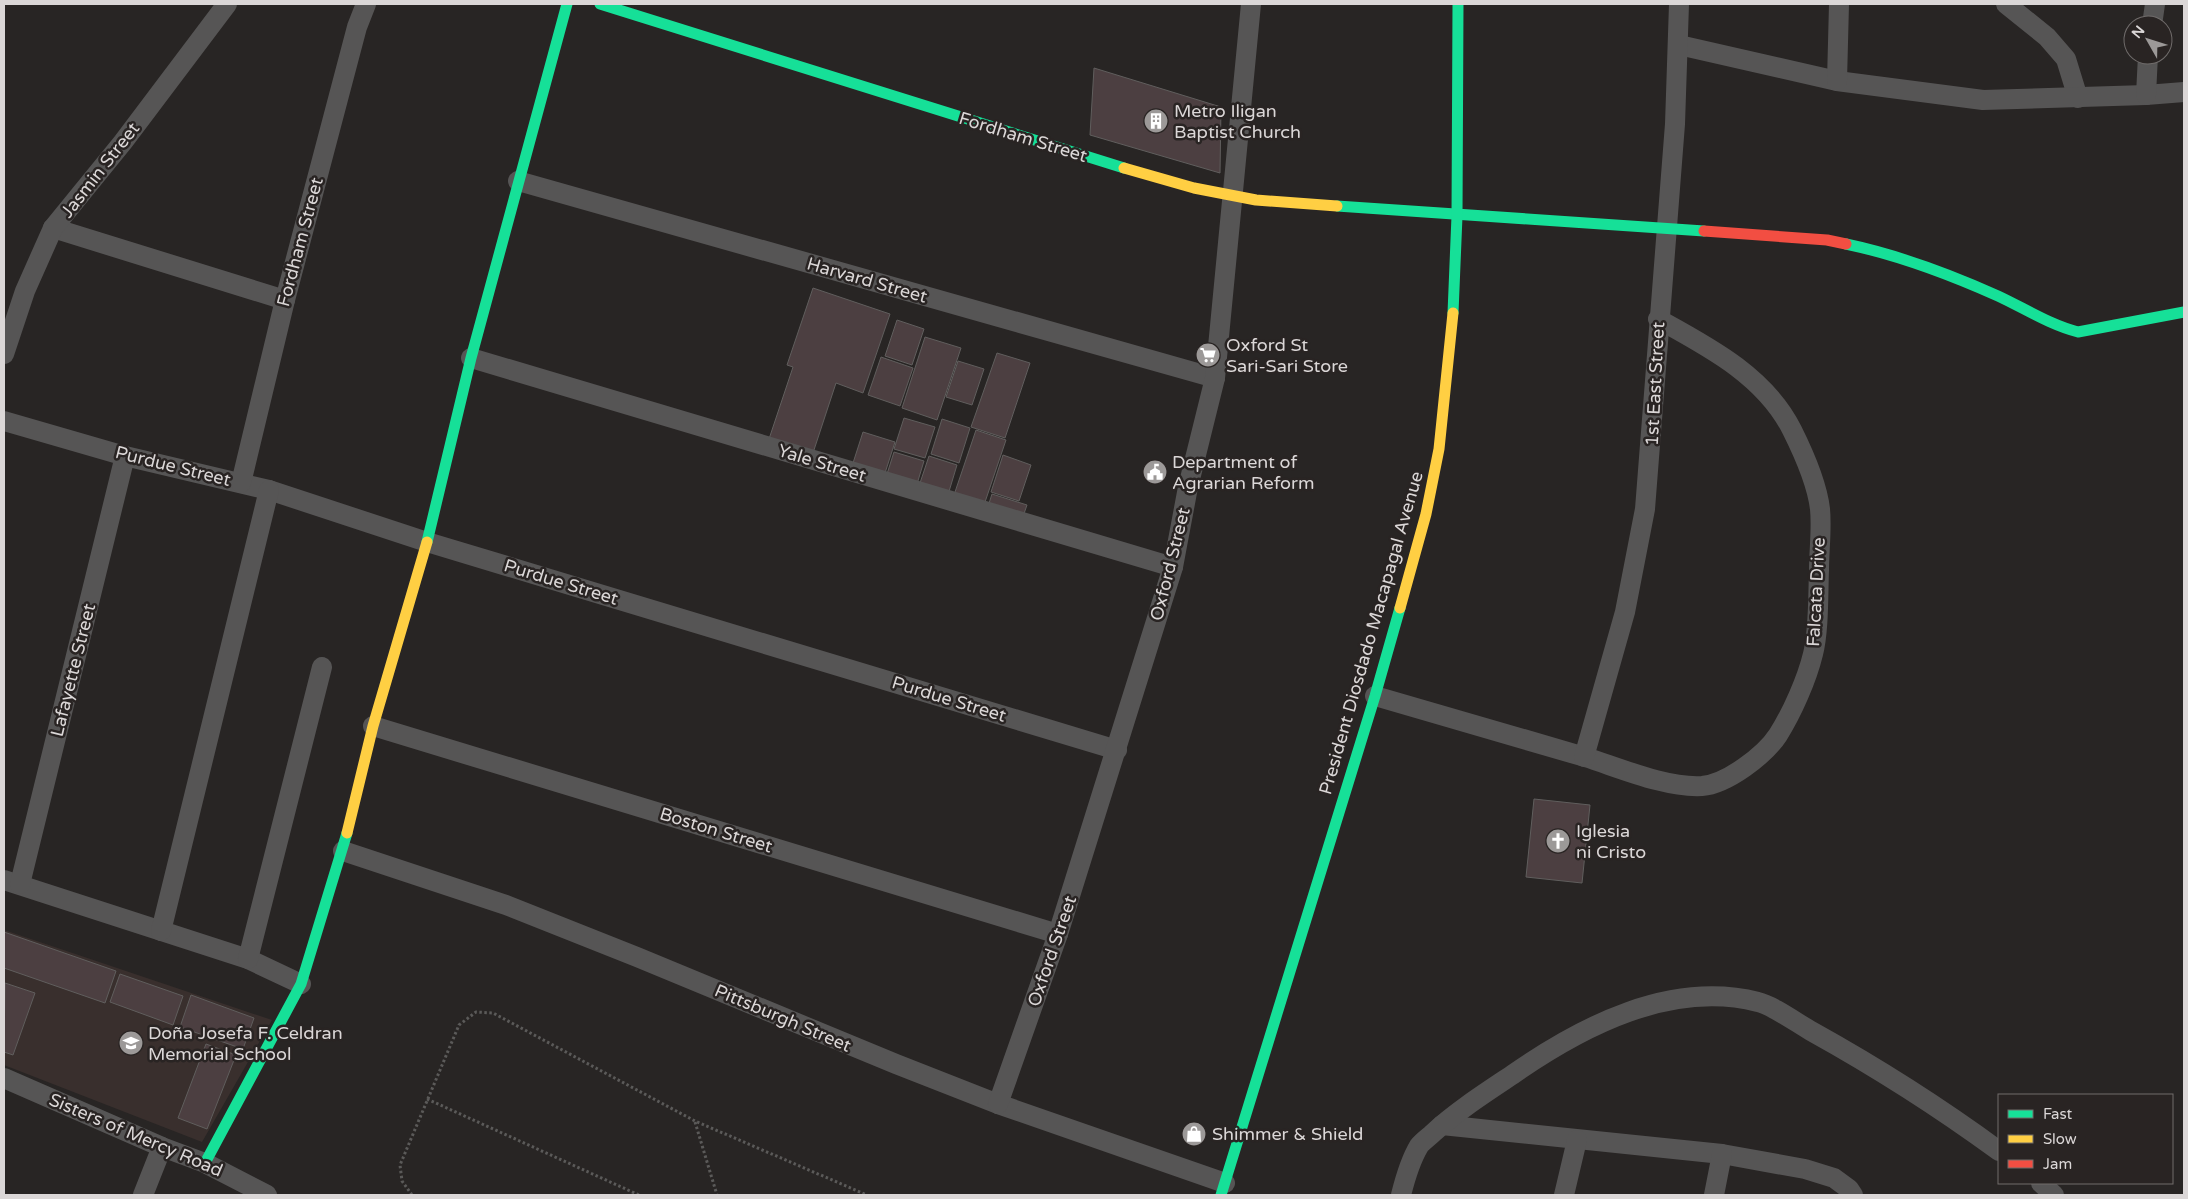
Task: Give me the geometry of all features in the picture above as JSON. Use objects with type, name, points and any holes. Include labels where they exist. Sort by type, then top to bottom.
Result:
[{"type":"main road","points":[[205,1163],[301,984],[343,851],[373,726],[427,542],[471,358],[566,4]]},
{"type":"main road","name":"Fordham Street","points":[[600,4],[1124,168],[1194,188],[1233,196],[1296,204],[1457,216],[1665,227],[1827,240],[1866,247],[1964,281],[2062,328],[2078,332],[2184,312]]},
{"type":"main road","name":"President Diosdado Macapagal Avenue","points":[[1223,1189],[1375,696],[1426,514],[1439,449],[1452,325],[1457,216],[1458,4]]},
{"type":"street","name":"Jasmin Street","points":[[4,354],[25,291],[53,228],[122,142],[227,4]]},
{"type":"street","name":"Fordham Street","points":[[241,483],[285,300],[357,27],[366,4]]},
{"type":"street","name":"Oxford Street","points":[[998,1104],[1058,934],[1173,567],[1188,487],[1215,378],[1251,4]]},
{"type":"street","name":"1st East Street","points":[[1584,757],[1624,612],[1644,518],[1650,467],[1658,319],[1679,45],[1679,4]]},
{"type":"street","points":[[1837,82],[1839,4]]},
{"type":"street","points":[[2006,4],[2046,37],[2066,59],[2078,98]]},
{"type":"street","points":[[1679,45],[1837,82],[1983,100],[2146,96],[2184,92]]},
{"type":"street","points":[[2146,96],[2148,65]]},
{"type":"street","name":"Harvard Street","points":[[518,181],[1215,378]]},
{"type":"street","points":[[53,228],[285,300]]},
{"type":"street","name":"Falcata Drive","points":[[1375,696],[1663,782],[1703,786],[1732,776],[1754,759],[1777,736],[1796,699],[1813,653],[1818,603],[1820,508],[1809,469],[1791,428],[1769,395],[1738,366],[1708,346],[1658,319]]},
{"type":"street","name":"Yale Street","points":[[471,358],[1173,567]]},
{"type":"street","name":"Purdue Street","points":[[4,421],[125,456],[269,490],[427,542],[1117,750]]},
{"type":"street","name":"Lafayette Street","points":[[12,882],[125,456]]},
{"type":"street","points":[[161,931],[269,490]]},
{"type":"street","points":[[248,959],[322,667]]},
{"type":"street","name":"Boston Street","points":[[373,726],[1058,934]]},
{"type":"street","name":"Pittsburgh Street","points":[[343,851],[515,908],[817,1033],[1223,1189]]},
{"type":"street","points":[[12,882],[248,959],[301,984]]},
{"type":"street","points":[[1400,1195],[1406,1175],[1420,1145],[1442,1125],[1521,1068],[1574,1036],[1620,1015],[1669,999],[1720,996],[1760,1002],[1859,1058],[1998,1150]]},
{"type":"street","name":"Sisters of Mercy Road","points":[[4,1078],[162,1147],[205,1163],[267,1195]]},
{"type":"street","points":[[1442,1125],[1722,1154],[1805,1169],[1834,1178],[1850,1189],[1853,1195]]},
{"type":"street","points":[[1564,1195],[1577,1140]]},
{"type":"street","points":[[143,1195],[162,1147]]},
{"type":"street","points":[[1714,1195],[1722,1154]]},
{"type":"street","points":[[2042,1184],[2054,1195]]},
{"type":"path","points":[[412,1195],[402,1181],[400,1165],[459,1025],[476,1012],[493,1013],[695,1121],[867,1195]]},
{"type":"path","points":[[427,1099],[639,1195]]},
{"type":"path","points":[[695,1121],[717,1195]]},
{"type":"shaded area","name":"Doña Josefa F. Celdran Memorial School","points":[[4,930],[272,1020],[202,1142],[4,1065]]},
{"type":"building","name":"Metro Iligan Baptist Church","points":[[1094,68],[1221,107],[1220,173],[1090,135]]},
{"type":"building","points":[[813,288],[890,314],[863,393],[836,383],[811,459],[767,445],[793,367],[787,365]]},
{"type":"building","points":[[897,320],[924,329],[912,365],[885,356]]},
{"type":"building","points":[[925,337],[961,348],[937,420],[902,408]]},
{"type":"building","points":[[997,353],[1030,363],[1005,438],[971,427]]},
{"type":"building","points":[[881,357],[913,368],[900,406],[868,395]]},
{"type":"building","points":[[958,361],[984,369],[972,405],[946,397]]},
{"type":"building","points":[[904,418],[935,427],[925,458],[894,449]]},
{"type":"building","points":[[942,419],[970,428],[959,463],[931,454]]},
{"type":"building","points":[[976,430],[1006,440],[984,505],[954,495]]},
{"type":"building","points":[[863,432],[895,442],[885,473],[853,463]]},
{"type":"building","points":[[894,452],[924,461],[917,484],[887,474]]},
{"type":"building","points":[[1003,455],[1031,465],[1019,501],[991,492]]},
{"type":"building","points":[[929,456],[957,465],[947,498],[918,489]]},
{"type":"building","points":[[992,494],[1027,505],[1019,528],[985,516]]},
{"type":"building","name":"Iglesia ni Cristo","points":[[1534,799],[1590,805],[1582,883],[1526,877]]},
{"type":"building","points":[[4,932],[116,971],[105,1003],[4,968]]},
{"type":"building","points":[[120,974],[183,996],[173,1025],[110,1002]]},
{"type":"building","points":[[5,983],[35,993],[13,1055],[4,1052]]},
{"type":"building","points":[[191,995],[254,1018],[243,1049],[180,1027]]},
{"type":"building","points":[[206,1044],[236,1055],[207,1129],[178,1118]]},
{"type":"traffic: fast","points":[[427,542],[471,358],[567,4]]},
{"type":"traffic: fast","points":[[600,4],[1124,168]]},
{"type":"traffic: fast","points":[[1453,313],[1457,216],[1458,4]]},
{"type":"traffic: fast","points":[[1337,206],[1704,231]]},
{"type":"traffic: fast","points":[[1846,244],[1904,259],[1961,280],[2057,325],[2078,332],[2184,312]]},
{"type":"traffic: fast","points":[[1221,1195],[1375,696],[1400,608]]},
{"type":"traffic: fast","points":[[205,1163],[301,984],[347,833]]},
{"type":"traffic: slow","points":[[1124,168],[1194,188],[1256,200],[1337,206]]},
{"type":"traffic: slow","points":[[1400,608],[1426,514],[1439,449],[1453,313]]},
{"type":"traffic: slow","points":[[347,833],[373,726],[427,542]]},
{"type":"traffic: jam","points":[[1704,231],[1827,240],[1846,244]]},
{"type":"place","name":"Metro Iligan Baptist Church","points":[[1156,121]]},
{"type":"place","name":"Oxford St Sari-Sari Store","points":[[1208,355]]},
{"type":"place","name":"Department of Agrarian Reform","points":[[1155,472]]},
{"type":"place","name":"Iglesia ni Cristo","points":[[1558,841]]},
{"type":"place","name":"Doña Josefa F. Celdran Memorial School","points":[[131,1043]]},
{"type":"place","name":"Shimmer & Shield","points":[[1194,1134]]}]
